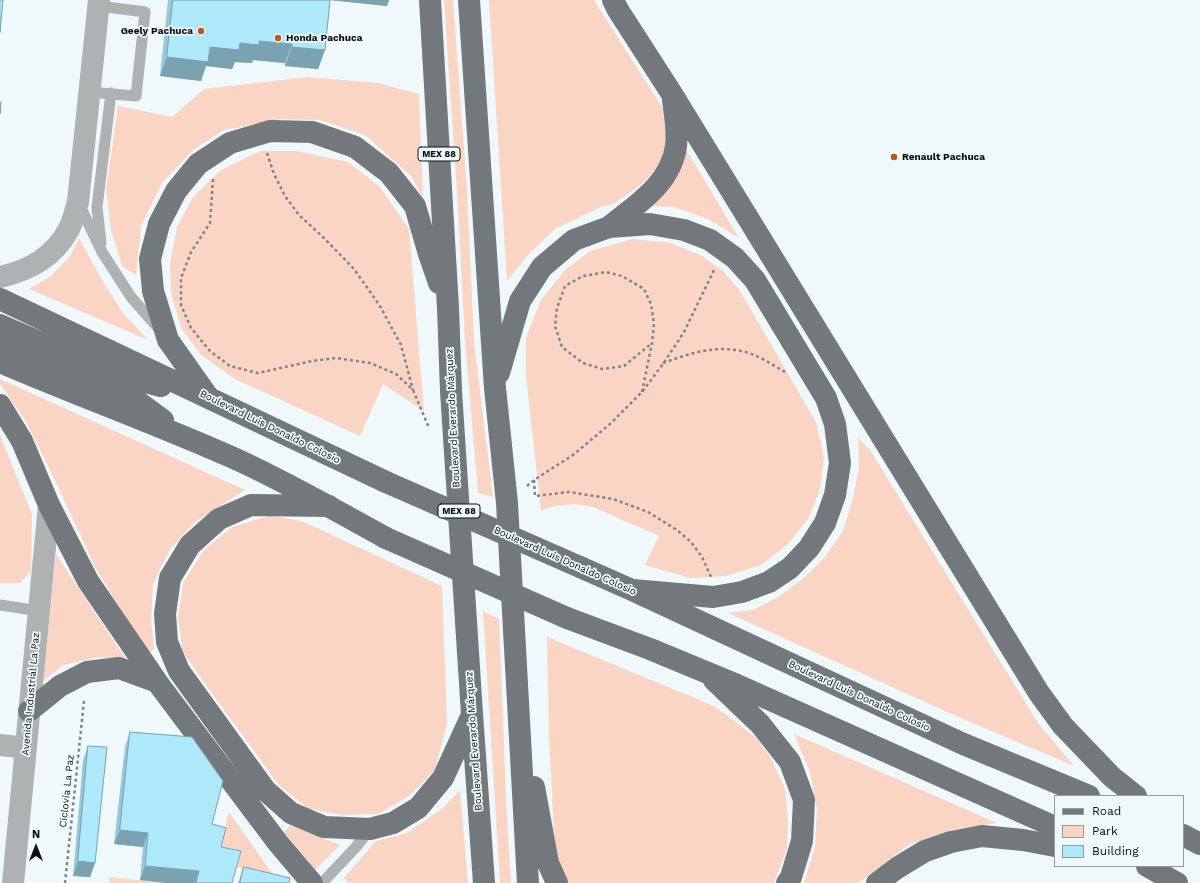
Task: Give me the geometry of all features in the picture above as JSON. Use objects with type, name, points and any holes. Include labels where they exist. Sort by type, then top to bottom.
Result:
[{"type":"main road","name":"Boulevard Everardo Márquez","points":[[430,0],[448,308],[451,391],[484,883]]},
{"type":"main road","points":[[469,0],[495,388],[507,503],[528,883]]},
{"type":"main road","points":[[613,0],[1040,694],[1063,726],[1112,777],[1135,795]]},
{"type":"main road","points":[[609,227],[656,188],[673,161],[676,146],[676,122],[672,94]]},
{"type":"main road","points":[[208,398],[168,340],[153,291],[150,259],[159,224],[176,191],[198,164],[230,143],[270,131],[312,132],[355,146],[388,173],[415,206],[429,254],[448,308]]},
{"type":"main road","points":[[495,388],[520,301],[542,267],[574,240],[609,227],[650,224],[684,230],[710,240],[736,258],[755,280],[826,398],[835,424],[840,463],[835,495],[825,523],[809,548],[790,568],[769,582],[742,592],[713,597],[632,590]]},
{"type":"main road","name":"Boulevard Luis Donaldo Colosio","points":[[0,299],[386,482],[632,590],[961,743],[1087,795]]},
{"type":"main road","points":[[0,325],[111,373],[208,398]]},
{"type":"main road","points":[[0,342],[133,398],[190,440]]},
{"type":"main road","points":[[0,362],[239,461],[329,506],[386,538],[567,618],[705,671],[1054,827]]},
{"type":"main road","points":[[0,405],[22,441],[49,505],[88,581],[157,682],[278,843],[312,883]]},
{"type":"main road","points":[[329,506],[251,505],[219,519],[190,545],[170,578],[165,614],[167,642],[179,671],[264,790],[291,813],[324,827],[370,830],[393,823],[418,808],[443,778],[472,714]]},
{"type":"main road","points":[[29,711],[60,686],[87,672],[119,668],[157,682]]},
{"type":"main road","points":[[705,671],[760,724],[790,762],[804,800],[802,841],[791,877],[787,883]]},
{"type":"main road","points":[[518,714],[530,767],[548,863],[557,883]]},
{"type":"main road","points":[[877,883],[897,868],[925,851],[951,842],[982,836],[1023,840],[1054,846]]},
{"type":"main road","points":[[1149,867],[1177,883]]},
{"type":"street","points":[[0,277],[16,274],[32,267],[47,256],[59,244],[69,228],[78,202],[99,3]]},
{"type":"street","name":"Avenida Industrial La Paz","points":[[13,883],[49,505]]},
{"type":"street","points":[[0,745],[26,748]]},
{"type":"lane","points":[[90,92],[136,96],[145,12],[99,3]]},
{"type":"lane","points":[[102,252],[97,207],[111,93]]},
{"type":"lane","points":[[78,202],[102,252],[131,297],[168,340]]},
{"type":"lane","points":[[0,605],[39,611]]},
{"type":"lane","points":[[322,883],[370,830]]},
{"type":"path","points":[[265,147],[274,174],[285,196],[299,215],[354,269],[380,306],[401,345],[413,390],[429,428]]},
{"type":"path","points":[[213,174],[210,223],[191,252],[181,278],[181,305],[191,328],[210,351],[230,366],[258,373],[312,361],[336,358],[370,363],[396,374],[413,390]]},
{"type":"path","points":[[507,503],[534,480],[573,454],[610,424],[642,392],[684,332],[717,263]]},
{"type":"path","points":[[642,392],[652,343],[654,324],[651,304],[644,289],[622,276],[606,272],[582,276],[565,286],[557,308],[554,326],[562,348],[582,363],[602,369],[624,366],[652,343]]},
{"type":"path","points":[[663,364],[692,353],[718,348],[742,351],[767,361],[786,373]]},
{"type":"path","points":[[534,480],[535,496],[569,492],[613,499],[648,512],[677,530],[691,542],[702,556],[711,577],[713,597]]},
{"type":"path","name":"Ciclovía La Paz","points":[[65,883],[84,701]]},
{"type":"green space","points":[[444,0],[453,0],[467,191],[474,342],[493,497],[478,493],[465,342],[457,192]]},
{"type":"green space","points":[[489,0],[594,0],[665,112],[668,133],[661,162],[643,183],[614,204],[603,206],[555,229],[528,255],[507,281]]},
{"type":"green space","points":[[307,77],[378,83],[419,94],[423,199],[412,177],[365,135],[320,120],[281,119],[224,130],[193,150],[162,183],[141,226],[136,275],[122,266],[111,230],[106,189],[118,106],[172,117],[204,89]]},
{"type":"green space","points":[[684,146],[739,238],[708,219],[675,207],[646,206]]},
{"type":"green space","points":[[260,151],[297,151],[348,162],[380,187],[409,229],[424,411],[383,384],[360,436],[235,379],[201,355],[181,328],[171,293],[170,263],[177,227],[193,197],[221,170]]},
{"type":"green space","points":[[79,238],[102,280],[123,313],[148,340],[29,289],[51,276],[70,256]]},
{"type":"green space","points":[[633,239],[671,243],[702,256],[723,271],[740,291],[816,422],[824,457],[820,489],[808,519],[788,544],[761,565],[726,576],[690,578],[645,565],[659,536],[593,507],[574,504],[554,506],[541,511],[526,376],[526,338],[541,300],[564,271],[590,251]]},
{"type":"green space","points":[[0,379],[245,490],[195,522],[170,549],[153,584],[151,618],[154,649],[148,654],[95,567],[53,476],[25,420],[0,384]]},
{"type":"green space","points":[[0,435],[32,514],[31,571],[20,583],[0,583]]},
{"type":"green space","points":[[858,438],[870,450],[1038,723],[1074,766],[954,715],[728,613],[753,610],[778,597],[804,578],[824,558],[843,531],[853,498],[859,467]]},
{"type":"green space","points":[[271,515],[304,522],[442,586],[447,724],[435,770],[409,796],[378,814],[341,815],[307,808],[279,785],[183,652],[178,618],[183,583],[204,550],[232,527]]},
{"type":"green space","points":[[56,554],[127,661],[99,657],[63,665],[43,681]]},
{"type":"green space","points":[[483,611],[499,619],[511,883],[500,883]]},
{"type":"green space","points":[[547,637],[714,706],[756,738],[770,756],[785,789],[788,819],[787,849],[774,883],[568,883],[555,852],[549,737]]},
{"type":"green space","points":[[794,734],[997,823],[955,829],[910,844],[858,883],[804,883],[815,847],[817,809],[810,772]]},
{"type":"green space","points":[[460,790],[468,883],[348,883],[344,878],[376,841],[407,833],[442,809]]},
{"type":"green space","points":[[229,812],[279,883],[247,883],[239,881],[242,868],[216,861]]},
{"type":"green space","points":[[290,825],[340,845],[315,870],[284,832]]},
{"type":"green space","points":[[109,877],[167,883],[109,883]]},
{"type":"building","points":[[0,0],[3,0],[0,32]]},
{"type":"building","points":[[173,0],[330,0],[325,50],[292,47],[292,44],[259,41],[259,45],[240,43],[239,50],[210,47],[208,62],[167,57]]},
{"type":"building","points":[[130,732],[192,737],[223,781],[212,824],[226,828],[221,847],[241,851],[232,883],[196,883],[199,871],[145,866],[148,833],[120,830]]},
{"type":"building","points":[[88,746],[107,747],[95,863],[78,861]]},
{"type":"building","points":[[244,867],[290,878],[289,883],[240,883]]},
{"type":"place","name":"Geely Pachuca","points":[[201,31]]},
{"type":"place","name":"Honda Pachuca","points":[[278,38]]},
{"type":"place","name":"Renault Pachuca","points":[[894,157]]}]
